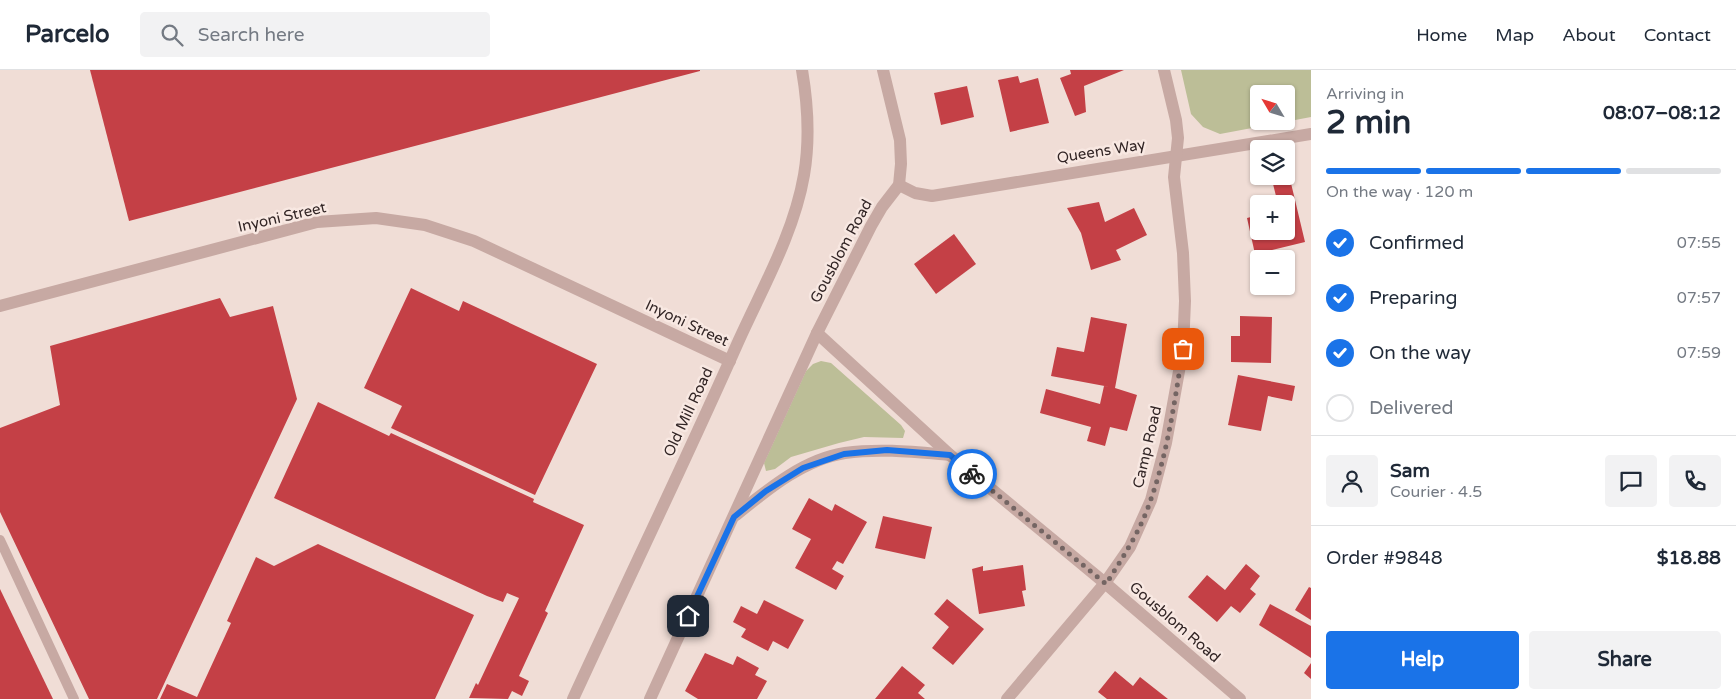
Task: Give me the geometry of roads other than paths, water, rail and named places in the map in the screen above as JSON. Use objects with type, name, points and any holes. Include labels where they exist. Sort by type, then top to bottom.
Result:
[{"type":"street","name":"Old Mill Road","points":[[573,699],[730,361],[789,227],[798,201],[807,149],[807,103],[802,70]]},
{"type":"street","points":[[883,70],[900,140],[901,164],[899,185]]},
{"type":"street","name":"Camp Road","points":[[1007,699],[1106,584],[1130,547],[1151,500],[1175,400],[1183,349],[1185,301],[1183,253],[1174,177],[1176,120],[1164,70]]},
{"type":"street","name":"Queens Way","points":[[899,185],[915,194],[932,196],[1311,134]]},
{"type":"street","name":"Gousblom Road","points":[[650,699],[817,333],[871,226],[882,207],[899,185]]},
{"type":"street","name":"Inyoni Street","points":[[0,306],[317,222],[376,218],[425,225],[474,241],[730,361]]},
{"type":"street","name":"Gousblom Road","points":[[817,333],[950,455],[1106,584],[1240,699]]},
{"type":"street","name":"Gousblom Road","points":[[734,517],[766,491],[803,468],[844,454],[887,450],[950,455]]},
{"type":"lane","points":[[0,540],[74,699]]}]
